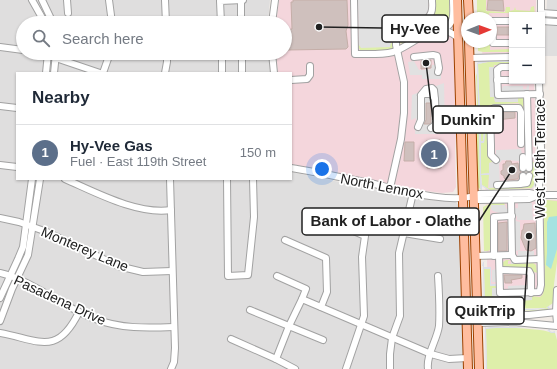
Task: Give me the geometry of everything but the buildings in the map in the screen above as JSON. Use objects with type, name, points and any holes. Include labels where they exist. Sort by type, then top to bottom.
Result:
[{"type":"main road","points":[[457,0],[468,369]]},
{"type":"main road","points":[[468,0],[469,12]]},
{"type":"main road","points":[[469,48],[479,369]]},
{"type":"street","points":[[33,0],[41,16]]},
{"type":"street","points":[[42,0],[50,16]]},
{"type":"street","points":[[67,0],[68,13]]},
{"type":"street","points":[[109,0],[111,16]]},
{"type":"street","points":[[165,0],[166,16]]},
{"type":"street","points":[[221,16],[220,1],[242,0],[241,16]]},
{"type":"street","points":[[273,16],[274,0]]},
{"type":"street","points":[[354,0],[355,54],[385,53],[397,50],[403,48],[424,34],[443,30],[450,26],[453,19],[453,0]]},
{"type":"street","points":[[390,188],[404,113],[404,82],[397,50],[396,27],[409,27],[416,25],[429,17],[432,11],[432,0]]},
{"type":"street","points":[[541,0],[541,12]]},
{"type":"street","points":[[545,14],[557,14]]},
{"type":"street","points":[[497,21],[509,21]]},
{"type":"street","points":[[545,21],[557,22]]},
{"type":"street","points":[[497,25],[509,24]]},
{"type":"street","points":[[443,30],[450,32],[458,38]]},
{"type":"street","points":[[497,39],[509,39]]},
{"type":"street","points":[[497,43],[509,43]]},
{"type":"street","points":[[0,47],[16,49]]},
{"type":"street","points":[[414,57],[437,56],[439,68],[438,72]]},
{"type":"street","points":[[470,58],[509,57]]},
{"type":"street","points":[[46,72],[47,60]]},
{"type":"street","points":[[54,72],[55,60]]},
{"type":"street","points":[[68,60],[98,72]]},
{"type":"street","points":[[103,72],[108,60]]},
{"type":"street","points":[[165,72],[167,60]]},
{"type":"street","points":[[222,60],[222,72]]},
{"type":"street","points":[[242,60],[242,72]]},
{"type":"street","points":[[273,60],[274,72]]},
{"type":"street","points":[[292,80],[307,79],[310,75],[310,66]]},
{"type":"street","points":[[509,67],[501,67],[497,70],[498,95],[540,94]]},
{"type":"street","points":[[498,80],[509,80]]},
{"type":"street","name":"West 118th Terrace","points":[[531,293],[539,292],[541,285],[538,177],[541,148],[540,84]]},
{"type":"street","points":[[418,127],[421,120],[421,96],[424,94],[431,94],[435,99],[436,123],[431,128]]},
{"type":"street","points":[[526,168],[527,94]]},
{"type":"street","points":[[0,106],[16,108]]},
{"type":"street","points":[[496,160],[491,155],[490,113],[494,108],[518,107],[521,112],[521,144]]},
{"type":"street","points":[[0,165],[16,167]]},
{"type":"street","name":"North Lennox","points":[[292,168],[443,198],[473,197]]},
{"type":"street","points":[[496,185],[521,184],[526,176]]},
{"type":"street","points":[[0,322],[21,253],[32,180]]},
{"type":"street","points":[[0,298],[28,255],[40,180]]},
{"type":"street","points":[[67,180],[136,207],[155,211],[171,210]]},
{"type":"street","points":[[170,180],[175,356],[171,369]]},
{"type":"street","points":[[227,180],[228,276],[248,275],[254,217],[253,180]]},
{"type":"street","points":[[390,369],[392,338],[400,316],[399,253],[413,193]]},
{"type":"street","points":[[473,197],[481,194],[529,193],[539,195],[557,195]]},
{"type":"street","points":[[473,197],[479,200],[529,199],[539,195]]},
{"type":"street","points":[[511,199],[512,256]]},
{"type":"street","points":[[315,214],[366,236],[362,257],[364,316],[346,369]]},
{"type":"street","points":[[500,270],[529,270],[531,276],[531,293],[500,293],[500,270],[497,256],[494,217],[512,216]]},
{"type":"street","name":"Monterey Lane","points":[[0,218],[26,224],[47,232],[118,266],[143,272],[172,271]]},
{"type":"street","points":[[404,233],[440,239]]},
{"type":"street","points":[[285,240],[326,258],[327,292],[321,307]]},
{"type":"street","points":[[475,256],[512,256],[516,260],[540,259]]},
{"type":"street","name":"Pasadena Drive","points":[[0,273],[14,277],[94,319],[115,325],[140,328],[174,327]]},
{"type":"street","points":[[276,359],[306,289],[277,276]]},
{"type":"street","points":[[428,369],[439,327],[438,276]]},
{"type":"street","points":[[477,319],[557,324],[557,290]]},
{"type":"street","points":[[302,299],[431,354],[449,359],[467,358]]},
{"type":"street","points":[[250,310],[323,340]]},
{"type":"street","points":[[0,333],[37,342],[50,342],[61,337],[67,332],[79,312]]},
{"type":"street","points":[[477,319],[556,312]]},
{"type":"street","points":[[231,339],[295,369]]},
{"type":"shaded area","points":[[0,0],[270,0],[269,16],[16,16],[16,60],[269,60],[270,72],[16,72],[16,180],[292,180],[292,172],[428,200],[456,202],[460,207],[464,369],[0,369]]},
{"type":"shaded area","points":[[279,0],[454,0],[457,121],[455,150],[456,187],[453,192],[442,193],[426,191],[292,164],[292,72],[278,72],[277,60],[292,60],[292,16],[277,16]]},
{"type":"shaded area","points":[[358,0],[428,0],[428,10],[425,16],[413,24],[392,25],[390,47],[361,48],[359,45]]},
{"type":"shaded area","points":[[480,0],[536,0],[536,12],[509,12],[509,84],[534,84],[536,138],[533,185],[534,200],[557,200],[557,211],[547,291],[543,301],[488,302],[482,48],[497,48],[497,12],[481,12]]},
{"type":"shaded area","points":[[547,0],[557,0],[557,56],[545,56]]},
{"type":"shaded area","points":[[509,60],[509,62],[488,62],[478,64],[481,141],[483,141],[485,121],[487,121],[484,143],[481,143],[481,174],[489,173],[489,175],[481,175],[482,185],[490,190],[531,189],[534,185],[535,160],[535,185],[531,190],[489,191],[482,186],[482,191],[480,188],[477,63],[487,61]]},
{"type":"shaded area","points":[[414,61],[419,70],[431,69],[432,65],[437,65],[441,79],[422,79],[422,75],[410,75],[408,62]]},
{"type":"shaded area","points":[[489,67],[500,69],[501,90],[503,86],[523,86],[523,89],[526,89],[529,85],[529,90],[523,97],[518,97],[518,102],[495,102],[494,97],[490,97]]},
{"type":"shaded area","points":[[444,83],[445,130],[441,130],[444,134],[415,134],[416,118],[411,120],[412,95]]},
{"type":"shaded area","points":[[521,149],[522,154],[520,161],[502,160],[499,164],[500,187],[489,188],[489,163],[493,162],[492,161],[496,155],[496,150]]},
{"type":"shaded area","points":[[518,203],[532,203],[533,220],[517,220],[517,216],[515,217],[516,221],[520,222],[520,250],[516,251],[512,217],[493,211],[491,209],[491,205],[505,205],[507,209],[518,208]]},
{"type":"shaded area","points":[[518,251],[534,251],[534,263],[511,264],[511,260],[518,255]]},
{"type":"shaded area","points":[[486,261],[484,262],[484,267],[491,267],[491,284],[497,284],[497,286],[490,286],[490,269],[484,269],[485,306],[489,306],[492,309],[532,309],[546,308],[553,303],[549,306],[550,310],[548,311],[548,308],[533,310],[492,310],[489,307],[485,307],[486,312],[484,312],[482,266],[483,262]]},
{"type":"shaded area","points":[[497,269],[503,273],[504,289],[508,290],[508,286],[527,285],[527,290],[532,297],[532,300],[519,301],[519,296],[517,296],[517,301],[498,301],[498,297],[492,296],[492,288],[497,288],[497,285],[496,282],[492,282],[492,270]]},
{"type":"shaded area","points":[[486,326],[486,328],[526,328],[486,329],[487,369],[485,328]]},
{"type":"shaded area","points":[[526,328],[548,330],[550,328],[550,331],[555,331],[555,333],[551,333],[547,330]]},
{"type":"green space","points":[[435,0],[449,0],[450,20],[445,27],[428,30],[403,44],[399,43],[399,31],[419,27],[434,16]]},
{"type":"green space","points":[[477,0],[486,0],[486,11],[505,12],[506,7],[510,7],[510,11],[514,10],[515,7],[516,10],[530,11],[531,7],[534,6],[535,12],[497,13],[477,12]]},
{"type":"green space","points":[[392,43],[394,45],[393,48],[387,50],[361,51],[358,47],[359,44]]},
{"type":"green space","points":[[478,48],[490,48],[490,50],[509,49],[509,52],[478,51]]},
{"type":"green space","points":[[488,62],[509,62],[509,65],[494,65],[490,97],[494,97],[495,102],[518,101],[518,97],[523,97],[524,120],[522,106],[518,103],[489,105],[487,110],[487,120],[485,121],[483,141],[481,141],[478,64]]},
{"type":"green space","points":[[477,73],[481,190],[477,186],[475,117],[477,102]]},
{"type":"green space","points":[[486,122],[488,154],[489,158],[493,162],[489,163],[489,173],[481,174],[481,143],[484,142]]},
{"type":"green space","points":[[531,162],[535,162],[534,185],[532,188],[490,190],[482,185],[481,175],[489,175],[488,188],[527,186],[531,182]]},
{"type":"green space","points":[[543,201],[557,201],[557,262],[553,303],[546,308],[492,309],[489,306],[485,306],[484,269],[490,269],[490,286],[497,286],[497,288],[492,288],[492,296],[497,296],[496,301],[531,300],[532,296],[540,297],[543,294],[545,266],[544,211],[546,208],[542,207]]},
{"type":"green space","points":[[491,203],[504,203],[505,205],[491,205],[491,249],[484,251],[483,207]]},
{"type":"green space","points":[[506,260],[511,260],[508,261],[508,264],[533,263],[536,265],[537,273],[535,272],[532,274],[521,267],[503,267],[502,263]]},
{"type":"green space","points":[[485,307],[492,310],[521,311],[544,309],[548,307],[548,311],[486,312]]},
{"type":"green space","points":[[521,328],[555,333],[557,340],[557,369],[487,369],[486,329]]},
{"type":"water","points":[[557,216],[557,249],[551,269],[546,265],[547,222],[549,217]]},
{"type":"tunnel","points":[[526,168],[526,176]]},
{"type":"place","name":"Hy-Vee","points":[[319,27]]},
{"type":"place","name":"Dunkin'","points":[[426,63]]},
{"type":"place","name":"Hy-Vee Gas","points":[[434,154]]},
{"type":"place","name":"Bank of Labor - Olathe","points":[[512,170]]},
{"type":"place","name":"QuikTrip","points":[[529,236]]}]
